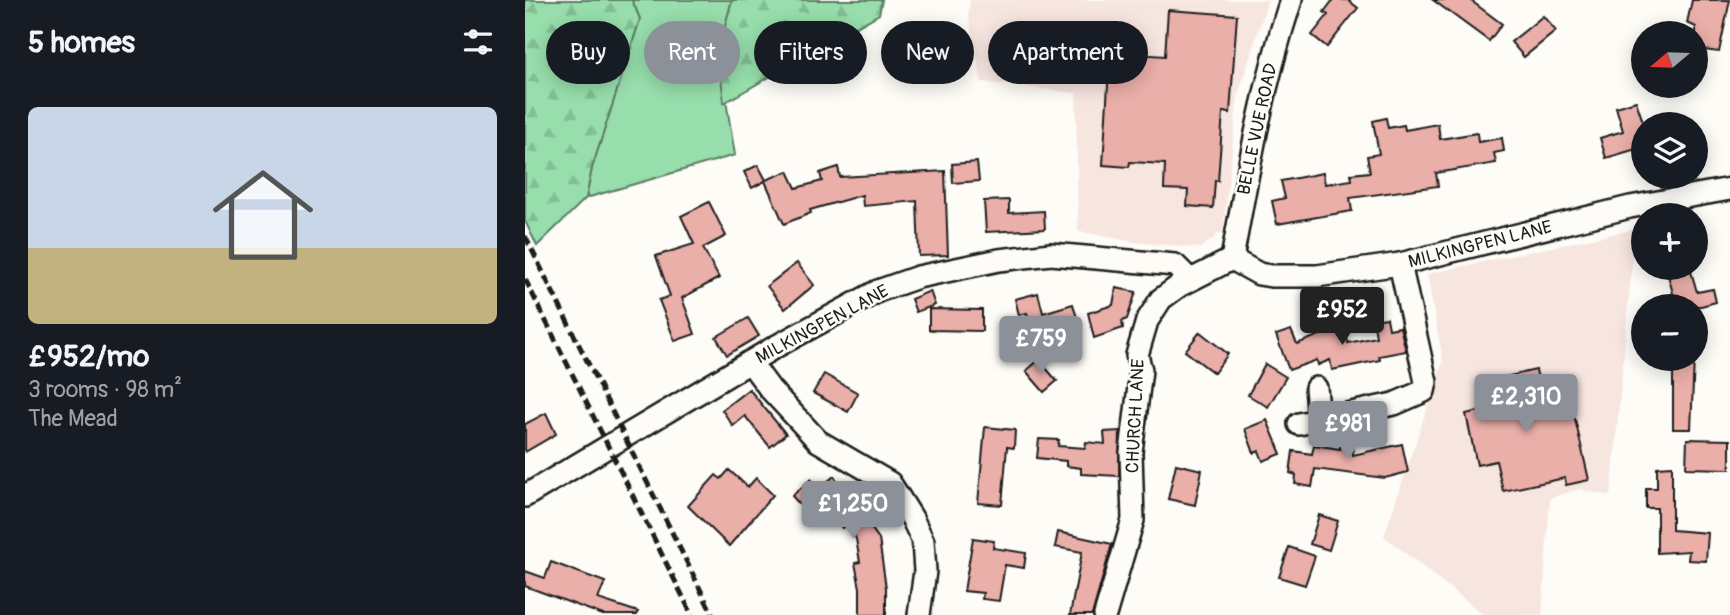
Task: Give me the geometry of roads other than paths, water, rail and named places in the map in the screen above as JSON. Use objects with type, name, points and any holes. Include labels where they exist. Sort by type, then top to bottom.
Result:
[{"type":"street","name":"BELLE VUE ROAD","points":[[1232,259],[1256,125],[1271,60],[1291,0]]},
{"type":"street","name":"MILKINGPEN LANE","points":[[1232,259],[1259,274],[1271,276],[1317,275],[1400,264],[1630,206],[1730,189]]},
{"type":"street","name":"MILKINGPEN LANE","points":[[525,496],[750,362],[878,291],[918,277],[1051,254],[1175,265],[1189,279]]},
{"type":"street","name":"CHURCH LANE","points":[[1105,615],[1133,520],[1131,452],[1141,370],[1137,355],[1147,321],[1161,299],[1189,279],[1232,259]]},
{"type":"street","points":[[1316,388],[1309,421],[1394,404],[1424,391],[1426,382],[1400,264]]},
{"type":"street","points":[[750,362],[770,389],[818,441],[890,484],[923,541],[925,571],[919,615]]},
{"type":"railway","points":[[525,236],[713,615]]},
{"type":"railway","points":[[525,279],[692,615]]}]
